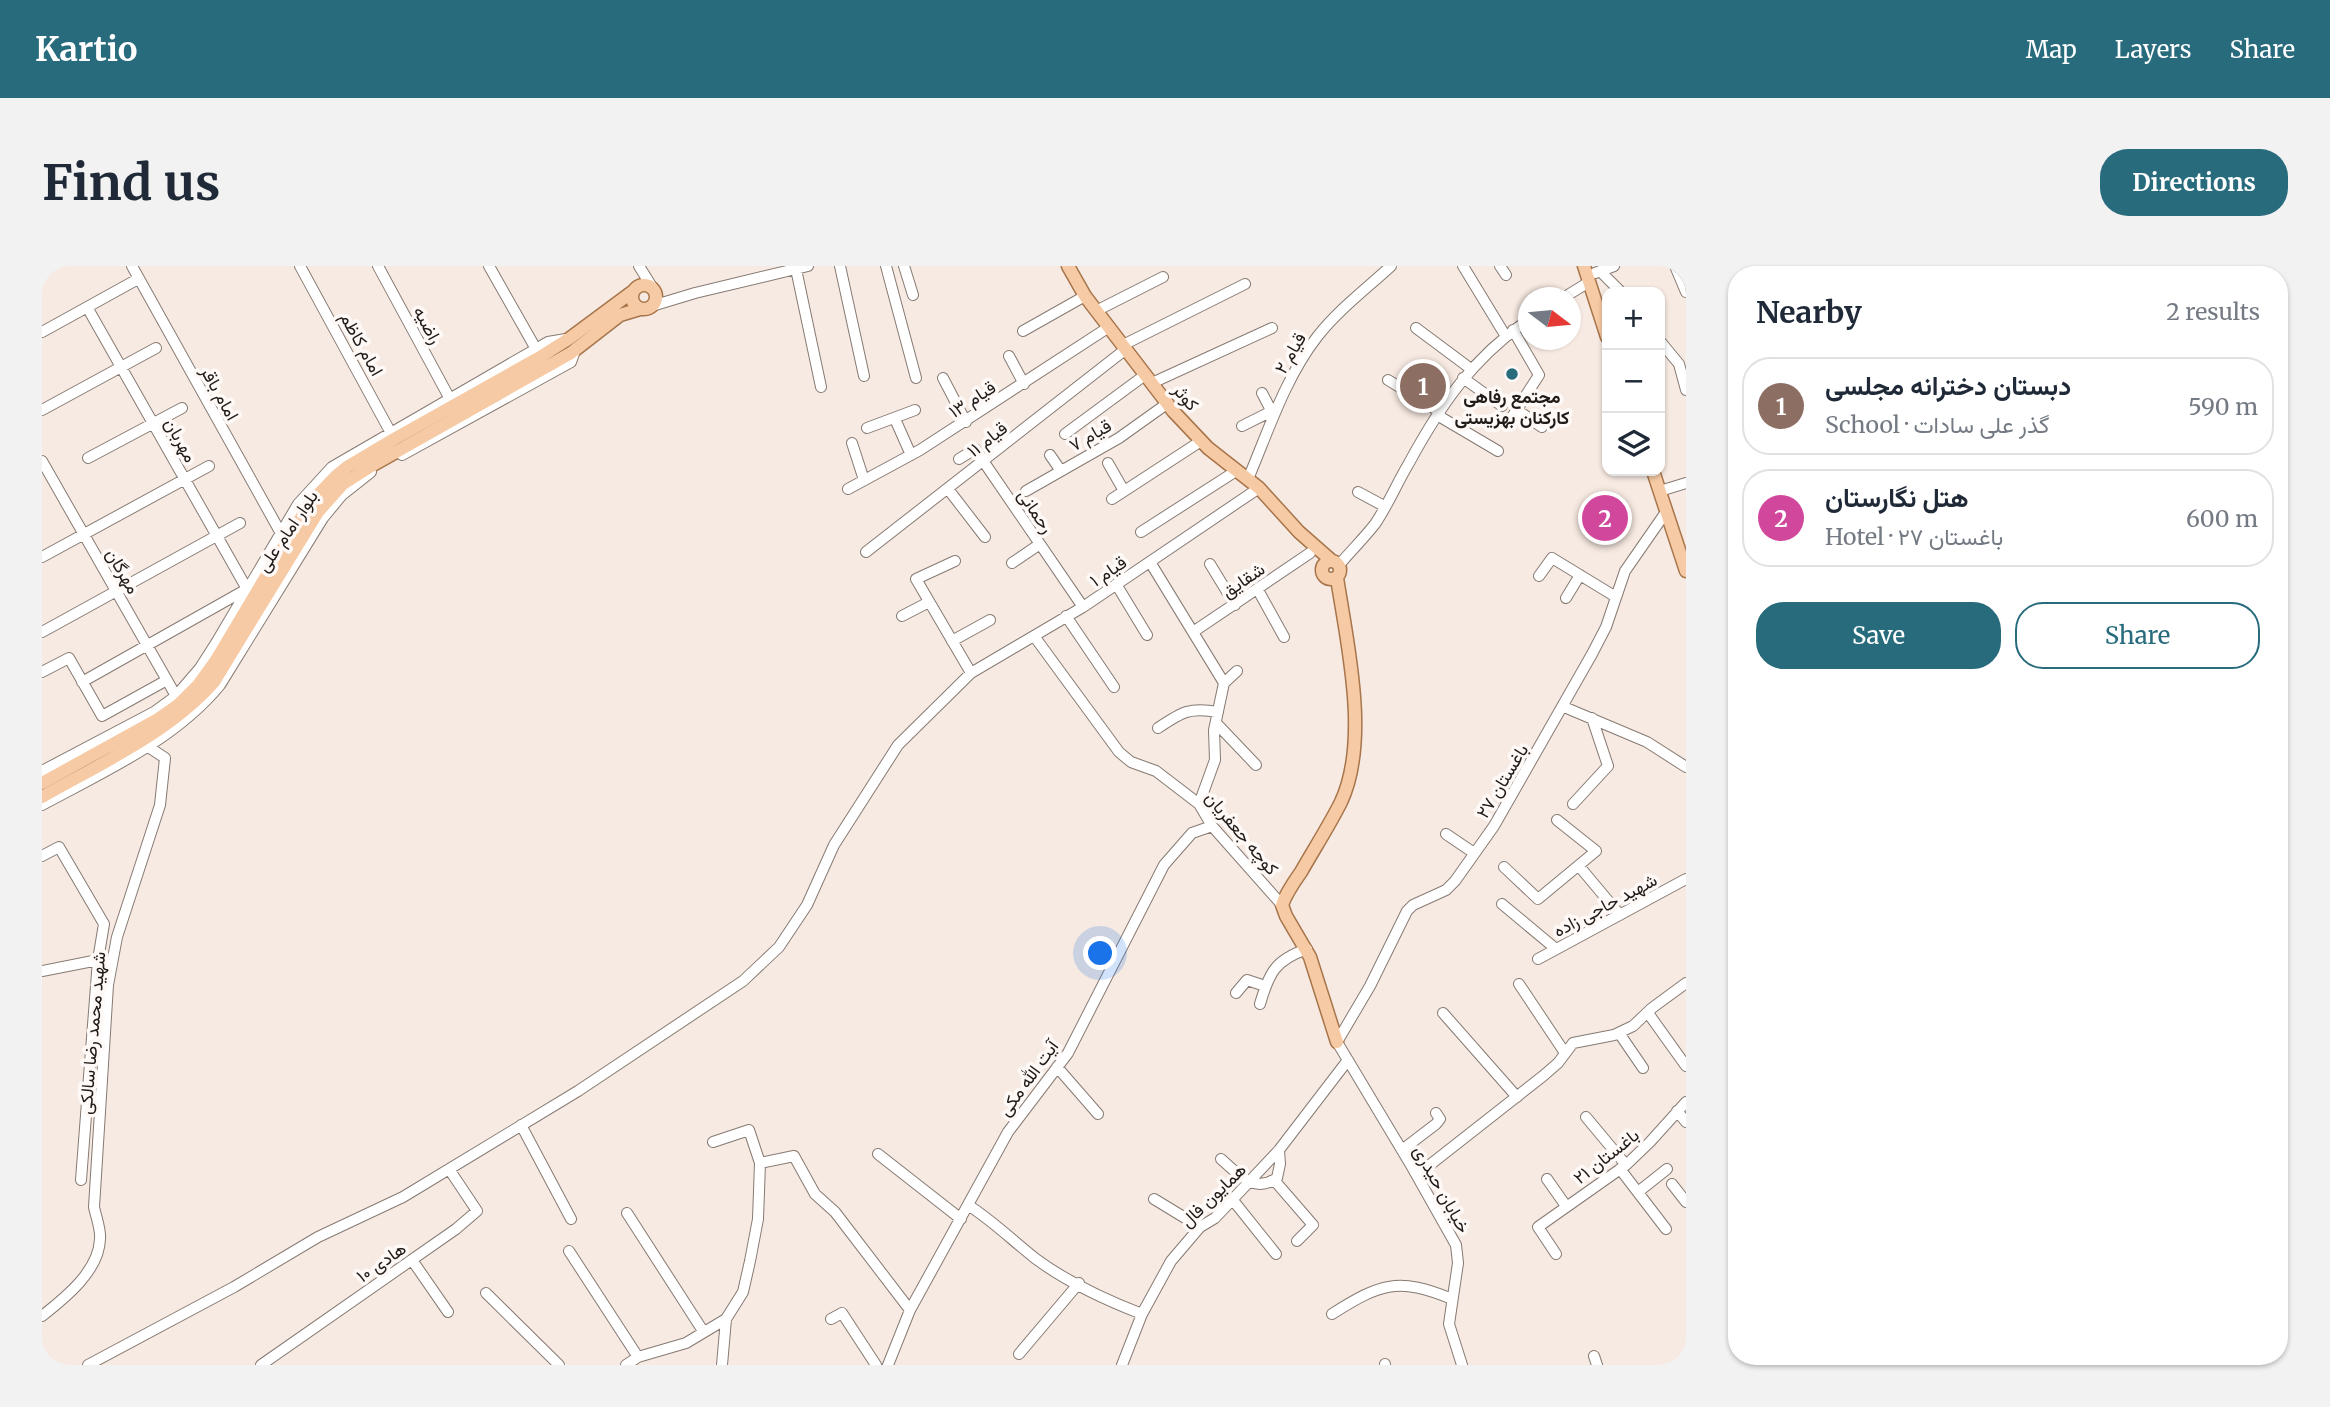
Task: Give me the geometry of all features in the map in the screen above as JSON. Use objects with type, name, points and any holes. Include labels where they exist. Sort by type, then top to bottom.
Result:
[{"type":"main road","name":"کوثر","points":[[1073,267],[1085,296],[1096,312],[1168,403],[1201,441],[1259,488],[1299,532]]},
{"type":"main road","points":[[1586,275],[1602,322]]},
{"type":"main road","points":[[646,284],[653,289],[656,299],[646,307],[634,305],[631,299],[633,290],[646,284]]},
{"type":"main road","name":"بلوار امام علی","points":[[573,343],[633,290]]},
{"type":"main road","name":"بلوار امام علی","points":[[42,783],[158,719],[178,705],[198,685],[216,660],[287,541],[343,484],[399,443],[620,315],[646,307]]},
{"type":"main road","points":[[1655,476],[1686,571]]},
{"type":"main road","points":[[1299,532],[1310,553],[1331,570]]},
{"type":"main road","points":[[1299,532],[1331,570],[1342,610],[1355,705],[1350,778],[1336,813],[1282,905],[1307,949],[1336,1042]]},
{"type":"main road","name":"بلوار امام علی","points":[[42,797],[170,723],[194,705],[214,682],[287,541]]},
{"type":"street","name":"امام باقر","points":[[131,266],[287,541]]},
{"type":"street","name":"امام کاظم","points":[[300,266],[399,443]]},
{"type":"street","name":"راضیه","points":[[378,266],[450,399]]},
{"type":"street","points":[[489,266],[536,349]]},
{"type":"street","points":[[762,266],[767,277]]},
{"type":"street","points":[[646,307],[808,266]]},
{"type":"street","points":[[840,266],[864,376]]},
{"type":"street","points":[[887,266],[916,378]]},
{"type":"street","points":[[904,266],[913,295]]},
{"type":"street","name":"قیام ۲","points":[[1248,479],[1273,414],[1315,339],[1391,266]]},
{"type":"street","points":[[1463,266],[1539,375],[1515,414],[1542,427]]},
{"type":"street","points":[[1586,275],[1614,266]]},
{"type":"street","points":[[1675,266],[1686,292]]},
{"type":"street","points":[[641,269],[653,289],[670,300]]},
{"type":"street","points":[[633,290],[641,269]]},
{"type":"street","points":[[796,269],[821,387]]},
{"type":"street","points":[[1600,271],[1616,287]]},
{"type":"street","points":[[1096,312],[1163,277]]},
{"type":"street","points":[[42,332],[138,279]]},
{"type":"street","name":"قیام ۱۱","points":[[866,552],[984,462],[1124,347],[1245,284]]},
{"type":"street","points":[[1023,331],[1085,296]]},
{"type":"street","name":"مهربان","points":[[87,307],[247,589]]},
{"type":"street","name":"قیام ۱۳","points":[[848,489],[966,422],[1109,327]]},
{"type":"street","points":[[1331,570],[1375,524],[1438,413],[1463,378],[1518,327]]},
{"type":"street","points":[[1065,434],[1149,379],[1272,328]]},
{"type":"street","points":[[1416,328],[1471,369]]},
{"type":"street","points":[[42,806],[147,746],[205,703],[220,685],[323,518],[342,495],[370,473],[399,443],[450,399],[548,342],[573,343]]},
{"type":"street","points":[[1665,346],[1682,362],[1686,390]]},
{"type":"street","points":[[42,410],[156,348]]},
{"type":"street","points":[[1009,356],[1024,384]]},
{"type":"street","points":[[1463,378],[1502,406]]},
{"type":"street","points":[[943,379],[966,422]]},
{"type":"street","points":[[1388,380],[1498,450]]},
{"type":"street","points":[[1241,426],[1273,414],[1262,393]]},
{"type":"street","name":"قیام ۷","points":[[1027,491],[1119,438],[1168,403]]},
{"type":"street","points":[[88,458],[182,408]]},
{"type":"street","points":[[867,428],[915,410]]},
{"type":"street","points":[[895,419],[911,455]]},
{"type":"street","points":[[1112,499],[1201,441]]},
{"type":"street","points":[[42,771],[154,712],[176,696],[200,668],[247,589],[287,541],[298,503],[332,467],[399,443]]},
{"type":"street","points":[[852,443],[864,480]]},
{"type":"street","points":[[959,459],[975,449],[984,462]]},
{"type":"street","points":[[1051,455],[1061,471]]},
{"type":"street","name":"مهرگان","points":[[42,461],[176,696]]},
{"type":"street","name":"رحمانی","points":[[984,462],[1083,607]]},
{"type":"street","points":[[1108,463],[1124,491]]},
{"type":"street","points":[[42,557],[209,466]]},
{"type":"street","points":[[1141,532],[1236,471]]},
{"type":"street","points":[[42,485],[52,479]]},
{"type":"street","points":[[1660,491],[1686,483]]},
{"type":"street","name":"قیام ۱","points":[[88,1365],[234,1287],[318,1237],[403,1197],[578,1091],[743,981],[779,947],[807,905],[834,845],[898,745],[971,673],[1083,607],[1259,488]]},
{"type":"street","points":[[948,489],[985,537]]},
{"type":"street","points":[[1358,492],[1384,506]]},
{"type":"street","name":"باغستان ۲۷","points":[[1336,1042],[1370,986],[1407,911],[1450,886],[1500,816],[1564,707],[1606,627],[1625,570],[1666,512]]},
{"type":"street","points":[[42,632],[240,523]]},
{"type":"street","points":[[1012,563],[1040,544]]},
{"type":"street","name":"شقایق","points":[[1193,632],[1310,553]]},
{"type":"street","points":[[1539,576],[1552,558],[1616,597]]},
{"type":"street","points":[[955,561],[916,579],[971,673]]},
{"type":"street","points":[[1150,562],[1224,683]]},
{"type":"street","points":[[1210,565],[1235,605]]},
{"type":"street","points":[[1566,598],[1580,575]]},
{"type":"street","points":[[1116,584],[1147,635]]},
{"type":"street","points":[[82,682],[247,589]]},
{"type":"street","points":[[1258,590],[1283,637]]},
{"type":"street","points":[[902,616],[929,602]]},
{"type":"street","points":[[1066,616],[1114,687]]},
{"type":"street","points":[[952,641],[990,620]]},
{"type":"street","name":"کوچه جعفریان","points":[[1034,636],[1119,752],[1131,762],[1156,771],[1199,804],[1212,826],[1282,905]]},
{"type":"street","points":[[42,672],[69,658],[102,716],[167,680]]},
{"type":"street","points":[[1199,804],[1216,760],[1217,717],[1224,683],[1237,671]]},
{"type":"street","points":[[1564,707],[1647,742],[1686,767]]},
{"type":"street","points":[[1158,727],[1186,710],[1198,709],[1217,717],[1256,765]]},
{"type":"street","points":[[1573,804],[1608,766],[1592,718]]},
{"type":"street","name":"شهید محمد رضا سالکی","points":[[42,1316],[76,1287],[89,1270],[100,1239],[94,1207],[108,985],[117,937],[160,805],[165,758],[147,746]]},
{"type":"street","points":[[1504,867],[1538,899],[1597,851],[1557,820]]},
{"type":"street","name":"آیت الله مکی","points":[[888,1365],[910,1310],[1008,1132],[1068,1053],[1164,865],[1192,833],[1212,826]]},
{"type":"street","points":[[1446,834],[1474,853]]},
{"type":"street","points":[[42,856],[59,847],[104,924],[98,960],[81,1180]]},
{"type":"street","points":[[1579,866],[1620,915]]},
{"type":"street","name":"شهید حاجی زاده","points":[[1538,959],[1686,879]]},
{"type":"street","points":[[1502,904],[1556,949]]},
{"type":"street","points":[[1260,1004],[1273,971],[1288,956],[1307,949]]},
{"type":"street","points":[[42,971],[98,960]]},
{"type":"street","points":[[1236,993],[1247,980],[1265,986]]},
{"type":"street","points":[[1417,1174],[1551,1069],[1573,1043],[1619,1033],[1633,1026],[1686,983]]},
{"type":"street","points":[[1520,984],[1565,1053]]},
{"type":"street","points":[[1443,1013],[1517,1097]]},
{"type":"street","points":[[1648,1013],[1686,1066]]},
{"type":"street","points":[[1619,1033],[1643,1068]]},
{"type":"street","name":"خیابان حیدری","points":[[1336,1042],[1417,1174],[1456,1245],[1458,1263],[1450,1330],[1462,1365]]},
{"type":"street","name":"همایون فال","points":[[1122,1365],[1142,1314],[1171,1261],[1199,1227],[1215,1218],[1250,1183],[1279,1150],[1348,1060]]},
{"type":"street","points":[[1057,1067],[1098,1114]]},
{"type":"street","name":"باغستان ۲۱","points":[[1556,1254],[1538,1227],[1623,1167],[1650,1142],[1686,1101]]},
{"type":"street","points":[[1677,1111],[1686,1122]]},
{"type":"street","points":[[1402,1150],[1436,1124],[1440,1119],[1436,1113]]},
{"type":"street","points":[[1586,1117],[1666,1229]]},
{"type":"street","points":[[521,1125],[571,1219]]},
{"type":"street","points":[[713,1142],[749,1130],[760,1163],[758,1219],[751,1261],[743,1292],[726,1319],[722,1365]]},
{"type":"street","points":[[1220,1159],[1250,1183],[1264,1185],[1274,1180],[1279,1172],[1279,1150]]},
{"type":"street","points":[[878,1154],[961,1219]]},
{"type":"street","points":[[760,1163],[794,1156],[815,1194],[835,1212],[910,1310]]},
{"type":"street","name":"هادی ۱۰","points":[[261,1365],[412,1260],[477,1211],[449,1169]]},
{"type":"street","points":[[1638,1192],[1667,1169]]},
{"type":"street","points":[[1274,1180],[1313,1225],[1297,1241]]},
{"type":"street","points":[[1547,1180],[1566,1206]]},
{"type":"street","points":[[1672,1185],[1686,1202]]},
{"type":"street","points":[[1154,1199],[1199,1227]]},
{"type":"street","points":[[1232,1199],[1276,1254]]},
{"type":"street","points":[[968,1205],[989,1218],[1036,1259],[1142,1314]]},
{"type":"street","points":[[627,1213],[702,1331]]},
{"type":"street","points":[[569,1251],[638,1357]]},
{"type":"street","points":[[412,1260],[448,1312]]},
{"type":"street","points":[[1019,1354],[1079,1283]]},
{"type":"street","points":[[1332,1314],[1370,1292],[1391,1285],[1426,1289],[1452,1299]]},
{"type":"street","points":[[486,1293],[559,1365]]},
{"type":"street","points":[[831,1319],[842,1312],[876,1365]]},
{"type":"street","points":[[626,1365],[638,1357],[686,1343],[726,1319]]},
{"type":"place","name":"مجتمع رفاهی کارکنان بهزیستی","points":[[1512,374]]},
{"type":"place","name":"دبستان دخترانه مجلسی","points":[[1423,386]]},
{"type":"place","name":"هتل نگارستان","points":[[1605,518]]}]
